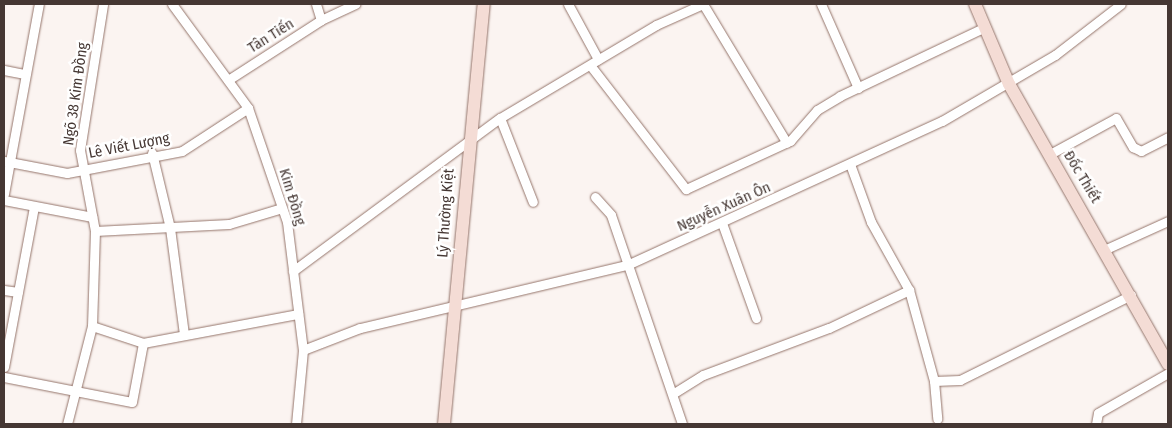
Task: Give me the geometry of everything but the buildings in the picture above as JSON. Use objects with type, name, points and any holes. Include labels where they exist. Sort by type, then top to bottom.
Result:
[{"type":"street","points":[[4,194],[7,161],[40,4]]},
{"type":"street","name":"Ngõ 38 Kim Đồng","points":[[67,424],[92,326],[95,230],[92,217],[91,189],[83,169],[81,138],[103,4]]},
{"type":"street","name":"Kim Đồng","points":[[172,4],[248,108],[282,208],[293,271],[303,350],[296,424]]},
{"type":"street","points":[[316,4],[322,20]]},
{"type":"street","name":"Tân Tiến","points":[[228,80],[322,20],[356,4]]},
{"type":"street","name":"Lý Thường Kiệt","points":[[444,424],[468,142],[484,4]]},
{"type":"street","points":[[568,4],[598,60]]},
{"type":"street","points":[[293,271],[500,118],[656,25],[692,7],[703,4],[787,143]]},
{"type":"street","points":[[821,4],[858,88]]},
{"type":"street","name":"Đốc Thiết","points":[[975,4],[1009,84],[1106,249],[1168,364]]},
{"type":"street","name":"Nguyễn Xuân Ôn","points":[[303,350],[360,328],[627,264],[722,223],[942,121],[1009,84],[1121,4]]},
{"type":"street","points":[[590,65],[686,189],[787,143],[800,133],[816,110],[985,28]]},
{"type":"street","points":[[4,70],[24,74]]},
{"type":"street","name":"Lê Viết Lượng","points":[[7,161],[67,173],[152,153],[182,151],[248,108]]},
{"type":"street","points":[[500,118],[533,202]]},
{"type":"street","points":[[1050,154],[1116,118],[1133,147],[1141,151],[1168,137]]},
{"type":"street","points":[[152,153],[170,228],[184,334]]},
{"type":"street","points":[[850,164],[871,222],[909,290],[934,381],[937,419]]},
{"type":"street","points":[[595,197],[611,215],[674,393],[682,424]]},
{"type":"street","points":[[4,200],[92,217]]},
{"type":"street","points":[[4,367],[34,207]]},
{"type":"street","points":[[95,230],[229,224],[282,208]]},
{"type":"street","points":[[1106,249],[1168,221]]},
{"type":"street","points":[[722,223],[756,318]]},
{"type":"street","points":[[4,290],[18,292]]},
{"type":"street","points":[[674,393],[702,375],[829,328],[909,290]]},
{"type":"street","points":[[934,381],[960,380],[1131,295]]},
{"type":"street","points":[[92,326],[143,342],[298,314]]},
{"type":"street","points":[[4,377],[132,402],[143,342]]},
{"type":"street","points":[[1096,424],[1098,412],[1168,373]]}]
